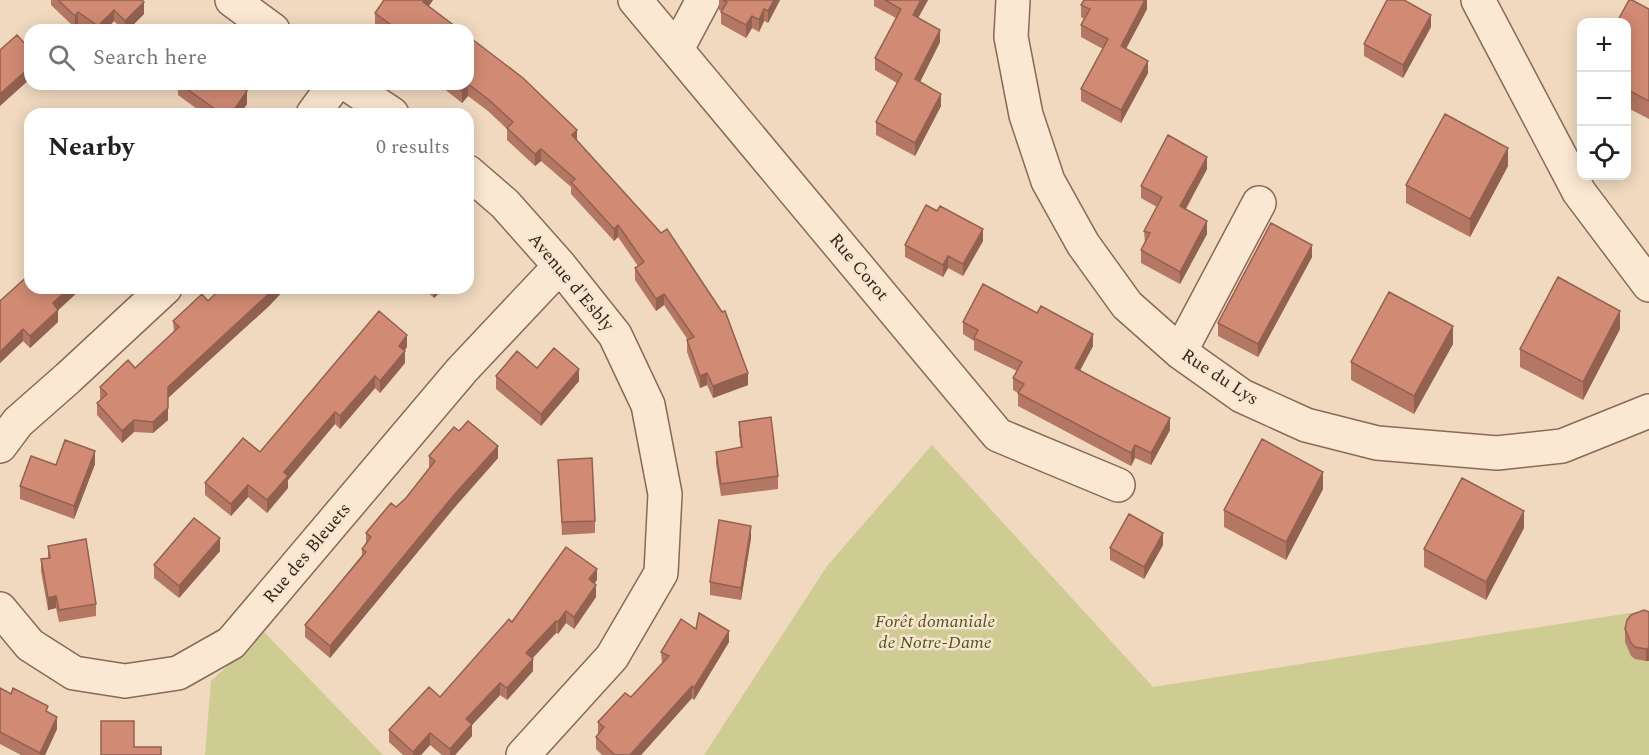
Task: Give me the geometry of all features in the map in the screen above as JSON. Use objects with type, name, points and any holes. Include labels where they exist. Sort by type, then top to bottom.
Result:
[{"type":"street","points":[[232,0],[265,24]]},
{"type":"street","name":"Rue Corot","points":[[635,0],[998,435],[1118,485]]},
{"type":"street","points":[[677,49],[703,0]]},
{"type":"street","name":"Rue du Lys","points":[[1013,0],[1011,37],[1026,115],[1048,181],[1083,244],[1127,305],[1180,352],[1242,396],[1306,425],[1377,443],[1497,453],[1563,446],[1649,411]]},
{"type":"street","points":[[1478,0],[1579,192],[1649,285]]},
{"type":"street","points":[[318,108],[331,90]]},
{"type":"street","points":[[356,90],[383,108]]},
{"type":"street","name":"Avenue d'Esbly","points":[[474,177],[505,204],[560,266],[615,334],[648,405],[666,494],[661,573],[612,657],[523,755]]},
{"type":"street","points":[[1180,352],[1259,203]]},
{"type":"street","name":"Rue des Bleuets","points":[[0,609],[30,645],[74,673],[125,681],[178,673],[231,643],[462,370],[560,266]]},
{"type":"street","points":[[0,446],[18,422],[159,294]]},
{"type":"green space","name":"Forêt domaniale de Notre-Dame","points":[[932,445],[1153,687],[1649,610],[1649,755],[704,755],[827,566]]},
{"type":"green space","points":[[264,632],[383,755],[205,755],[211,681]]},
{"type":"building","points":[[58,0],[142,0],[144,2],[125,21],[114,10],[100,24],[95,24],[78,12],[75,16]]},
{"type":"building","points":[[384,0],[425,0],[423,2],[452,24],[390,24],[375,13]]},
{"type":"building","points":[[723,0],[774,0],[768,11],[764,9],[759,20],[752,16],[746,25],[721,12],[727,2]]},
{"type":"building","points":[[885,0],[921,0],[913,15],[940,30],[915,79],[941,94],[915,143],[876,122],[902,74],[875,58],[901,9]]},
{"type":"building","points":[[1084,0],[1145,0],[1121,46],[1148,61],[1121,110],[1081,89],[1108,39],[1081,25],[1090,9],[1081,5]]},
{"type":"building","points":[[1387,0],[1404,0],[1431,15],[1403,65],[1364,44]]},
{"type":"building","points":[[1629,0],[1649,9],[1649,101],[1631,92],[1631,18],[1619,18]]},
{"type":"building","points":[[17,35],[24,43],[24,72],[0,94],[0,50]]},
{"type":"building","points":[[474,41],[523,78],[577,130],[572,135],[661,233],[667,229],[722,312],[725,311],[748,373],[713,386],[707,373],[700,376],[687,340],[694,337],[664,294],[656,299],[635,268],[644,262],[618,225],[614,229],[571,182],[575,179],[541,149],[535,154],[507,128],[513,122],[474,88]]},
{"type":"building","points":[[188,90],[247,91],[235,108],[214,108]]},
{"type":"building","points":[[1445,114],[1508,148],[1470,219],[1406,185]]},
{"type":"building","points":[[1168,135],[1207,157],[1180,206],[1207,221],[1180,272],[1141,250],[1150,233],[1144,231],[1162,197],[1141,186]]},
{"type":"building","points":[[926,205],[937,211],[940,206],[983,229],[963,264],[948,256],[943,265],[905,245]]},
{"type":"building","points":[[1271,223],[1312,245],[1258,344],[1218,323]]},
{"type":"building","points":[[1558,277],[1620,311],[1583,382],[1520,349]]},
{"type":"building","points":[[24,279],[24,294],[63,294],[53,303],[58,310],[30,336],[23,329],[0,352],[0,301]]},
{"type":"building","points":[[983,284],[1037,313],[1041,306],[1093,334],[1075,368],[1170,418],[1151,453],[1135,445],[1131,453],[1018,393],[1024,384],[1013,378],[1022,362],[974,338],[978,330],[963,322]]},
{"type":"building","points":[[1389,292],[1453,326],[1414,396],[1351,362]]},
{"type":"building","points":[[202,294],[208,301],[215,294],[269,294],[168,387],[168,408],[153,422],[134,420],[122,431],[97,403],[107,394],[100,387],[128,360],[135,368],[179,327],[173,321]]},
{"type":"building","points":[[379,311],[407,335],[399,346],[405,351],[380,381],[375,376],[340,416],[335,412],[284,472],[288,476],[267,500],[248,485],[231,504],[205,483],[243,438],[260,452]]},
{"type":"building","points":[[554,348],[579,369],[541,414],[496,376],[517,351],[537,368]]},
{"type":"building","points":[[771,417],[778,476],[721,484],[716,452],[742,447],[739,422]]},
{"type":"building","points":[[468,421],[498,446],[454,495],[330,646],[305,625],[366,552],[362,549],[371,537],[366,533],[391,503],[396,507],[406,498],[435,461],[429,456],[454,427],[459,431]]},
{"type":"building","points":[[1262,439],[1323,472],[1286,542],[1224,510]]},
{"type":"building","points":[[65,440],[95,451],[74,506],[20,486],[31,456],[56,465]]},
{"type":"building","points":[[592,458],[595,521],[562,522],[558,460]]},
{"type":"building","points":[[1462,478],[1524,511],[1486,582],[1424,549]]},
{"type":"building","points":[[1129,514],[1163,533],[1144,567],[1110,548]]},
{"type":"building","points":[[194,518],[220,538],[179,586],[154,565]]},
{"type":"building","points":[[719,520],[751,526],[741,588],[710,582]]},
{"type":"building","points":[[86,539],[96,604],[59,610],[56,596],[48,598],[41,559],[50,558],[48,546]]},
{"type":"building","points":[[566,547],[597,569],[589,579],[596,585],[574,617],[566,611],[558,622],[556,621],[526,653],[533,659],[507,688],[500,683],[466,719],[472,724],[450,749],[430,733],[413,752],[389,730],[429,687],[440,697],[509,619],[512,622]]},
{"type":"building","points":[[1644,610],[1649,612],[1649,648],[1646,649],[1635,647],[1625,629],[1631,615]]},
{"type":"building","points":[[699,613],[729,631],[694,688],[692,686],[630,755],[615,755],[596,737],[604,727],[598,722],[625,693],[631,697],[669,656],[661,652],[681,619],[696,629]]},
{"type":"building","points":[[0,688],[11,694],[13,688],[48,706],[46,711],[57,717],[40,753],[0,732]]},
{"type":"building","points":[[101,721],[134,721],[134,747],[161,747],[161,755],[101,755]]}]
